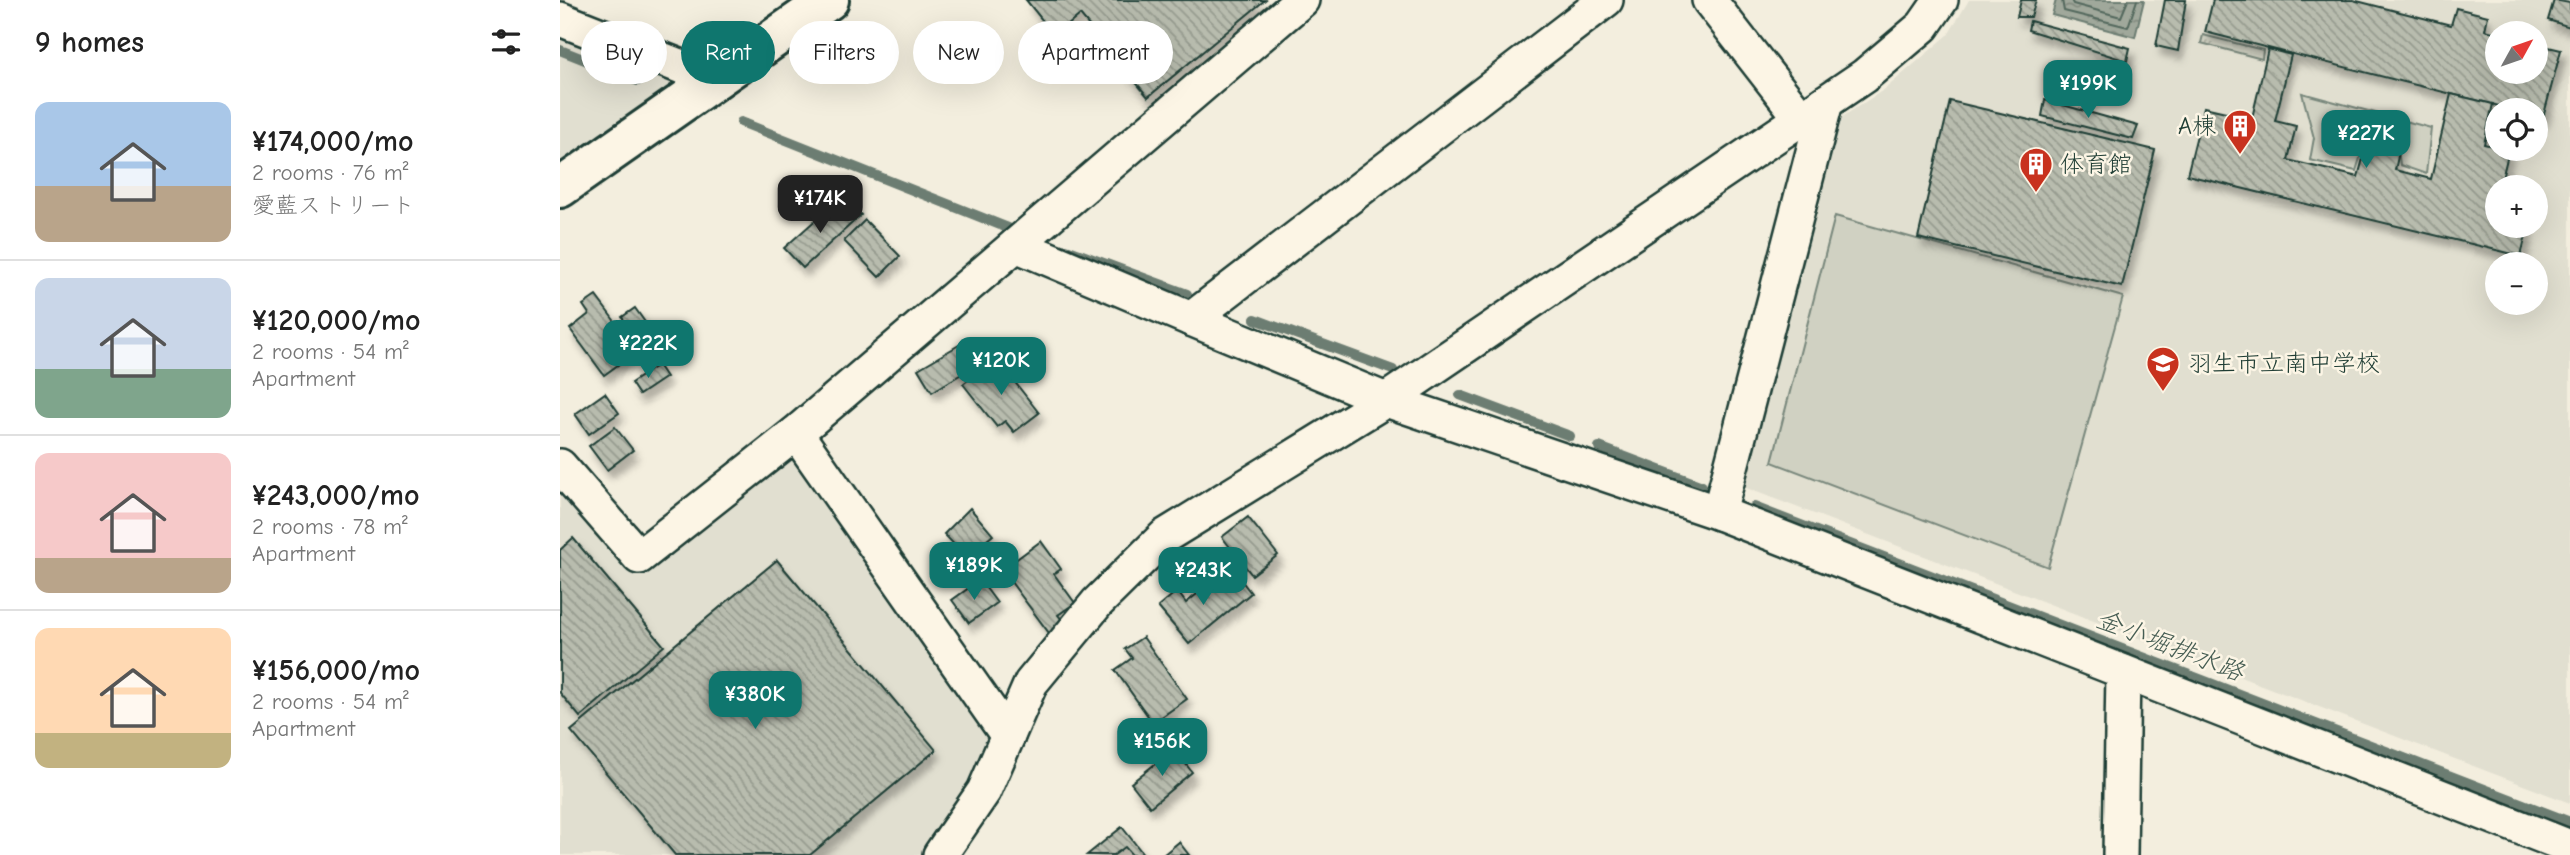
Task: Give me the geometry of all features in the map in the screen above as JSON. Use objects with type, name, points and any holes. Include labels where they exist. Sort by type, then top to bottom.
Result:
[{"type":"street","points":[[560,188],[829,0]]},
{"type":"street","points":[[560,467],[639,557],[796,433],[1302,0]]},
{"type":"street","points":[[1191,319],[1606,0]]},
{"type":"street","points":[[1709,0],[1814,110]]},
{"type":"street","points":[[940,855],[984,790],[1031,683],[1097,603],[1165,536],[1386,400],[1864,76],[1923,26],[1941,0]]},
{"type":"street","points":[[560,19],[687,69],[705,87]]},
{"type":"street","points":[[1719,513],[1814,110]]},
{"type":"street","points":[[1016,245],[1386,400],[1719,513],[2570,847]]},
{"type":"street","points":[[796,433],[1008,736]]},
{"type":"street","points":[[2120,855],[2123,672]]},
{"type":"shaded area","name":"羽生市立南中学校","points":[[1969,0],[2570,0],[2570,803],[1736,484],[1813,136],[1885,89],[1948,35]]},
{"type":"shaded area","points":[[560,20],[581,30],[581,84],[667,84],[667,69],[681,76],[681,84],[699,84],[705,87],[560,189]]},
{"type":"shaded area","points":[[790,437],[1008,736],[941,855],[560,855],[560,468],[639,557]]},
{"type":"green space","points":[[2203,35],[2263,50],[2262,59],[2201,43]]},
{"type":"green space","points":[[2302,93],[2431,128],[2426,174],[2400,165],[2398,148],[2366,139],[2356,171],[2310,160],[2314,138]]},
{"type":"green space","points":[[1835,216],[2123,297],[2048,567],[1772,462]]},
{"type":"water","points":[[2056,0],[2144,0],[2135,37],[2052,15]]},
{"type":"building","points":[[1026,0],[1265,0],[1173,76],[1173,21],[1085,21],[1080,15],[1073,21],[1043,21]]},
{"type":"building","points":[[2021,0],[2036,0],[2031,17],[2017,17]]},
{"type":"building","points":[[2165,0],[2186,0],[2178,51],[2156,46]]},
{"type":"building","points":[[2213,0],[2353,0],[2451,25],[2456,8],[2488,16],[2485,21],[2485,84],[2548,84],[2548,47],[2561,50],[2548,99],[2485,98],[2485,102],[2205,32]]},
{"type":"building","points":[[2554,0],[2570,3],[2570,27],[2548,20]]},
{"type":"building","points":[[2030,21],[2130,48],[2127,61],[2028,30]]},
{"type":"building","name":"A棟","points":[[2268,49],[2291,55],[2275,121],[2296,126],[2288,160],[2358,177],[2367,144],[2399,152],[2395,170],[2431,179],[2451,94],[2485,102],[2485,161],[2506,161],[2503,175],[2485,175],[2485,238],[2525,238],[2522,252],[2505,252],[2187,175],[2204,107],[2252,118]]},
{"type":"building","points":[[1137,84],[1164,84],[1148,97]]},
{"type":"building","points":[[2045,100],[2138,126],[2133,139],[2042,116]]},
{"type":"building","name":"体育館","points":[[1950,101],[2155,150],[2122,287],[1918,238]]},
{"type":"building","points":[[830,207],[841,218],[853,207],[861,215],[803,268],[784,248]]},
{"type":"building","points":[[865,220],[900,256],[879,277],[844,241]]},
{"type":"building","points":[[596,296],[637,351],[604,375],[570,329],[589,314],[583,305]]},
{"type":"building","points":[[635,308],[654,335],[640,344],[622,317]]},
{"type":"building","points":[[959,345],[973,367],[932,392],[918,369]]},
{"type":"building","points":[[996,358],[1039,413],[1014,432],[1005,421],[997,427],[963,384]]},
{"type":"building","points":[[658,365],[666,377],[639,395],[631,383]]},
{"type":"building","points":[[605,393],[619,413],[589,434],[575,414]]},
{"type":"building","points":[[615,427],[633,450],[607,470],[589,446]]},
{"type":"building","points":[[970,508],[993,535],[966,557],[944,534]]},
{"type":"building","points":[[1248,517],[1278,555],[1252,575],[1222,537]]},
{"type":"building","points":[[573,538],[664,646],[580,717],[560,693],[560,550]]},
{"type":"building","points":[[1041,541],[1061,569],[1054,574],[1075,603],[1058,615],[1067,626],[1052,637],[1002,570]]},
{"type":"building","points":[[777,560],[936,750],[810,855],[675,855],[571,731]]},
{"type":"building","points":[[1221,574],[1232,587],[1241,580],[1251,593],[1189,644],[1158,607],[1177,591],[1186,603]]},
{"type":"building","points":[[980,580],[997,603],[969,623],[952,600]]},
{"type":"building","points":[[1143,637],[1187,699],[1153,723],[1115,670],[1132,658],[1125,649]]},
{"type":"building","points":[[1174,749],[1192,772],[1150,807],[1131,783]]},
{"type":"building","points":[[1122,827],[1144,855],[1132,855],[1125,847],[1114,855],[1087,855]]},
{"type":"building","points":[[1179,842],[1189,855],[1163,855]]},
{"type":"waterway","name":"金小堀排水路","points":[[560,50],[581,58]]},
{"type":"waterway","name":"金小堀排水路","points":[[741,122],[1008,228]]},
{"type":"waterway","name":"金小堀排水路","points":[[1066,249],[1187,294]]},
{"type":"waterway","name":"金小堀排水路","points":[[1255,319],[1393,370]]},
{"type":"waterway","name":"金小堀排水路","points":[[1460,395],[1570,436]]},
{"type":"waterway","name":"金小堀排水路","points":[[1599,447],[1702,486]]},
{"type":"waterway","name":"金小堀排水路","points":[[1754,507],[2570,822]]},
{"type":"place","name":"A棟","points":[[2240,156]]},
{"type":"place","name":"体育館","points":[[2036,194]]},
{"type":"place","name":"羽生市立南中学校","points":[[2163,393]]}]
